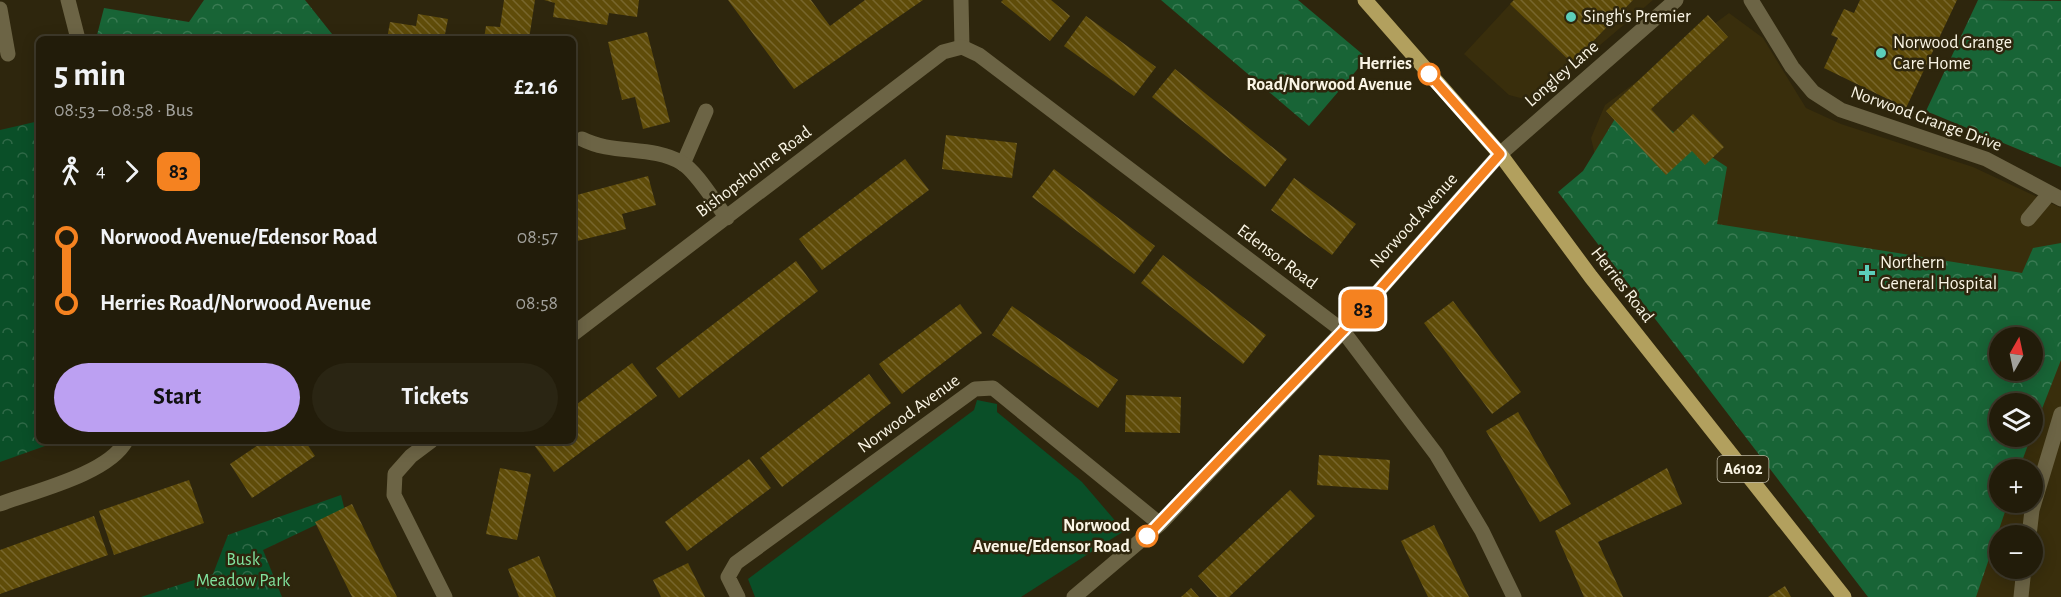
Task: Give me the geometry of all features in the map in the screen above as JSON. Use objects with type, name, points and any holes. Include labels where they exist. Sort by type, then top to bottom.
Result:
[{"type":"main road","name":"Herries Road","points":[[1365,0],[1500,154],[1591,277],[1844,597]]},
{"type":"street","points":[[68,0],[77,36]]},
{"type":"street","points":[[961,0],[962,47]]},
{"type":"street","name":"Longley Lane","points":[[1500,154],[1676,0]]},
{"type":"street","name":"Norwood Grange Drive","points":[[1751,0],[1792,67],[1813,92],[1841,110],[1986,159],[2055,197]]},
{"type":"street","points":[[0,9],[8,54]]},
{"type":"street","name":"Bishopsholme Road","points":[[576,332],[943,52],[962,47]]},
{"type":"street","name":"Edensor Road","points":[[962,47],[979,54],[1343,331],[1436,454],[1482,531],[1514,597]]},
{"type":"street","points":[[683,164],[706,111]]},
{"type":"street","points":[[582,139],[595,146],[660,154],[683,164],[727,218]]},
{"type":"street","name":"Norwood Avenue","points":[[1074,597],[1160,524],[1343,331],[1500,154]]},
{"type":"street","points":[[2028,219],[2055,197]]},
{"type":"street","name":"Norwood Avenue","points":[[738,597],[728,577],[736,563],[975,389],[993,388],[1160,524]]},
{"type":"street","points":[[2031,525],[2038,490],[2061,414]]},
{"type":"street","points":[[0,504],[102,465],[124,444]]},
{"type":"street","points":[[427,444],[411,456],[395,474],[394,495],[445,597]]},
{"type":"street","points":[[2021,597],[2023,579]]},
{"type":"shaded area","points":[[1514,0],[1653,0],[1539,97],[1524,99],[1509,95],[1464,54]]},
{"type":"shaded area","name":"Northern General Hospital","points":[[1729,13],[1763,38],[1806,108],[1841,124],[1973,167],[2061,208],[2061,597],[1918,597],[1601,181],[1591,138],[1605,105]]},
{"type":"green space","points":[[204,0],[305,0],[334,36],[97,36],[104,8],[189,22]]},
{"type":"green space","points":[[1161,0],[1298,0],[1367,58],[1309,126]]},
{"type":"green space","points":[[1978,0],[2061,1],[2061,167],[1926,111]]},
{"type":"green space","points":[[1626,101],[1727,167],[1717,224],[2022,273],[2033,248],[2061,243],[2061,360],[2043,406],[2043,393],[1989,393],[1989,447],[2027,447],[2023,459],[1989,459],[1989,513],[2005,513],[2001,525],[1989,525],[1989,559],[1976,597],[1868,597],[1558,192],[1583,171]]},
{"type":"green space","points":[[36,122],[36,444],[51,444],[0,462],[0,130]]},
{"type":"green space","points":[[977,400],[997,404],[997,412],[1082,482],[1124,531],[1021,597],[755,597],[748,579],[974,410]]},
{"type":"green space","name":"Busk Meadow Park","points":[[341,495],[345,511],[263,550],[282,597],[141,597],[213,574],[228,535]]},
{"type":"building","points":[[504,0],[535,0],[529,36],[484,36],[486,26],[500,27]]},
{"type":"building","points":[[544,0],[639,0],[637,17],[609,13],[607,25],[553,17],[555,3]]},
{"type":"building","points":[[728,0],[811,0],[830,26],[865,0],[923,0],[794,89]]},
{"type":"building","points":[[1003,0],[1051,0],[1070,16],[1050,41],[1001,2]]},
{"type":"building","points":[[1514,0],[1633,0],[1572,63],[1510,4]]},
{"type":"building","name":"Norwood Grange Care Home","points":[[1860,0],[1957,0],[1906,108],[1824,68],[1838,38],[1831,35],[1844,9],[1854,13]]},
{"type":"building","points":[[418,14],[448,19],[445,36],[388,36],[390,22],[416,26]]},
{"type":"building","points":[[1708,15],[1728,37],[1651,109],[1673,133],[1693,114],[1724,147],[1705,165],[1692,151],[1666,175],[1606,111]]},
{"type":"building","points":[[1086,16],[1156,67],[1134,96],[1064,46]]},
{"type":"building","points":[[647,32],[670,122],[643,129],[635,97],[622,100],[608,42]]},
{"type":"building","points":[[1175,69],[1287,159],[1265,187],[1152,97]]},
{"type":"building","points":[[946,135],[1017,143],[1012,178],[942,169]]},
{"type":"building","points":[[905,159],[929,190],[822,270],[799,239]]},
{"type":"building","points":[[1054,169],[1155,246],[1134,274],[1032,197]]},
{"type":"building","points":[[648,176],[656,205],[622,214],[626,229],[576,241],[576,195]]},
{"type":"building","points":[[1294,178],[1356,224],[1332,255],[1271,210]]},
{"type":"building","points":[[1163,255],[1266,335],[1243,364],[1141,283]]},
{"type":"building","points":[[796,261],[818,291],[679,398],[656,368]]},
{"type":"building","points":[[1453,301],[1521,392],[1492,414],[1424,323]]},
{"type":"building","points":[[960,304],[982,333],[902,394],[879,364]]},
{"type":"building","points":[[1012,306],[1118,380],[1098,408],[992,335]]},
{"type":"building","points":[[632,363],[657,396],[554,472],[533,444],[576,444],[576,405]]},
{"type":"building","points":[[869,374],[891,403],[782,487],[760,458]]},
{"type":"building","points":[[1126,395],[1181,397],[1180,433],[1125,432]]},
{"type":"building","points":[[1518,412],[1571,504],[1540,522],[1486,431]]},
{"type":"building","points":[[260,444],[307,444],[315,456],[252,498],[230,464]]},
{"type":"building","points":[[1319,455],[1390,460],[1388,490],[1317,485]]},
{"type":"building","points":[[749,459],[771,488],[687,551],[665,522]]},
{"type":"building","points":[[500,468],[531,474],[517,540],[486,534]]},
{"type":"building","points":[[1667,468],[1682,504],[1598,542],[1623,597],[1584,597],[1555,531]]},
{"type":"building","points":[[189,480],[204,523],[114,555],[99,511]]},
{"type":"building","points":[[1290,490],[1315,516],[1229,597],[1217,597],[1198,576]]},
{"type":"building","points":[[352,504],[397,597],[352,597],[315,522]]},
{"type":"building","points":[[94,516],[108,555],[0,594],[0,550]]},
{"type":"building","points":[[1434,525],[1469,597],[1428,597],[1401,541]]},
{"type":"building","points":[[539,556],[556,597],[519,597],[508,569]]},
{"type":"building","points":[[688,563],[705,597],[661,597],[653,580]]},
{"type":"building","points":[[1785,586],[1791,597],[1768,597]]},
{"type":"building","points":[[1191,588],[1199,597],[1181,597]]},
{"type":"bus line","name":"83","points":[[1147,536],[1343,331],[1500,154],[1429,74]]},
{"type":"place","name":"Singh's Premier","points":[[1571,17]]},
{"type":"place","name":"Norwood Grange Care Home","points":[[1881,53]]},
{"type":"place","name":"Herries Road/Norwood Avenue","points":[[1429,74]]},
{"type":"place","name":"Northern General Hospital","points":[[1867,273]]},
{"type":"place","name":"Norwood Avenue/Edensor Road","points":[[1147,536]]}]
